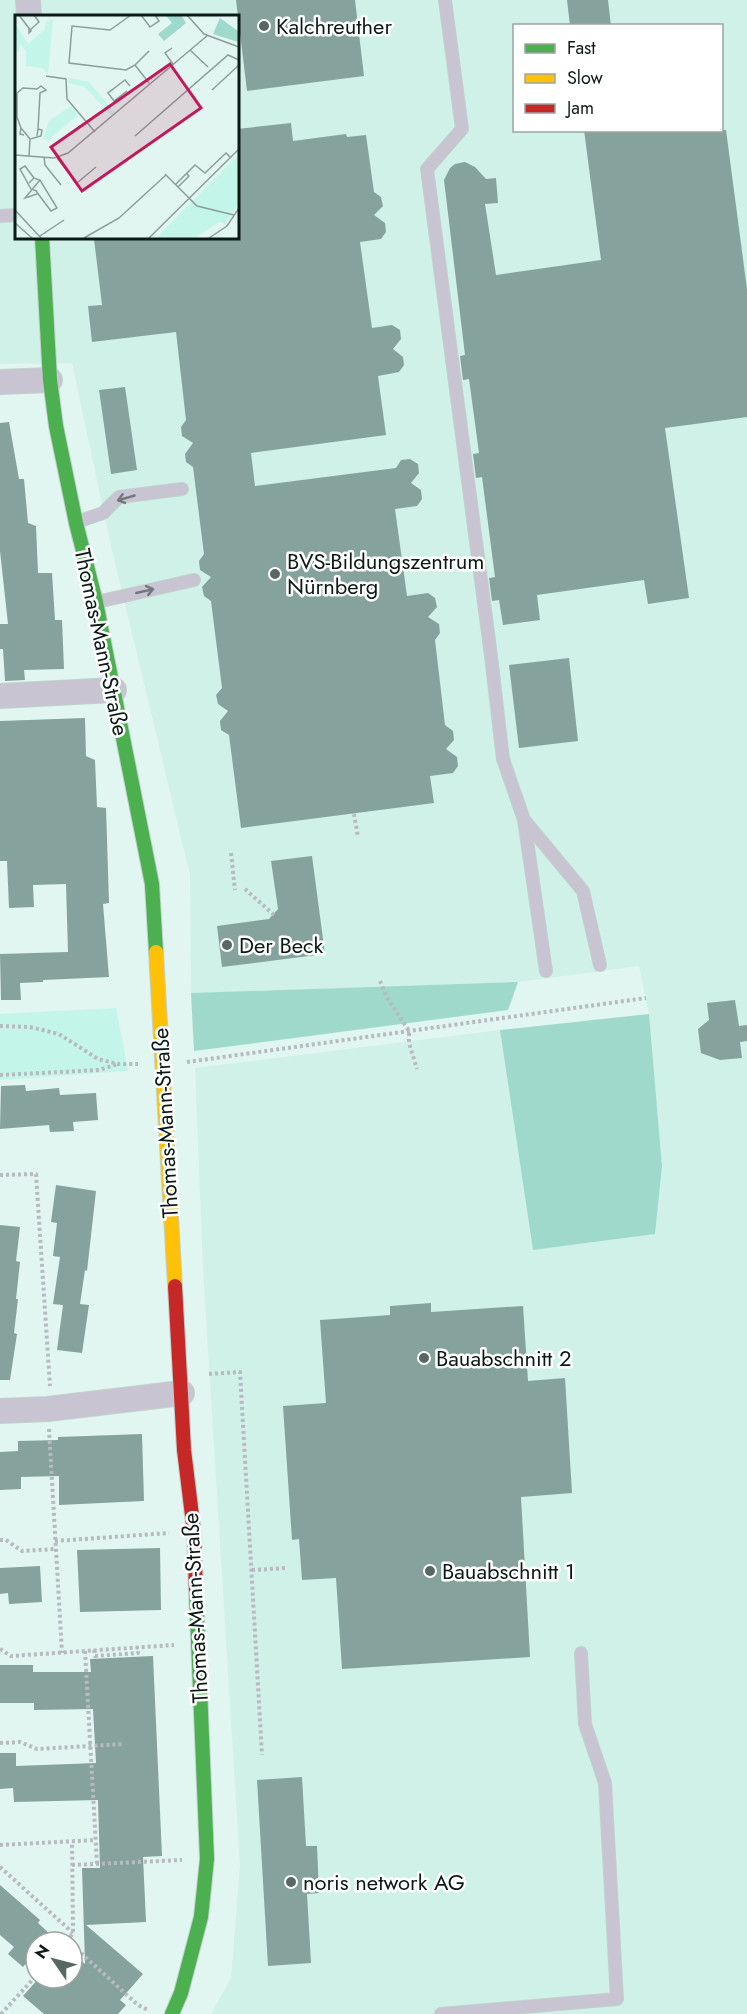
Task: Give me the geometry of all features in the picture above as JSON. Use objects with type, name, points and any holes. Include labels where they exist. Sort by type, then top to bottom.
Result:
[{"type":"street","points":[[28,0],[29,15]]},
{"type":"street","name":"Thomas-Mann-Straße","points":[[42,238],[50,380],[56,426],[96,602],[152,884],[184,1450],[194,1532],[207,1859],[201,1917],[186,1977],[172,2014]]},
{"type":"street","points":[[0,382],[50,380]]},
{"type":"street","points":[[0,696],[114,690]]},
{"type":"street","points":[[0,1411],[50,1408],[182,1393]]},
{"type":"lane","points":[[445,0],[462,129],[427,170],[503,759],[524,820],[546,971]]},
{"type":"lane","points":[[0,216],[15,215]]},
{"type":"lane","points":[[76,522],[103,513],[120,497],[182,489]]},
{"type":"lane","points":[[96,602],[194,580]]},
{"type":"lane","points":[[524,820],[583,891],[600,965]]},
{"type":"lane","points":[[441,2014],[618,1999],[605,1783],[585,1724],[581,1653]]},
{"type":"path","points":[[354,814],[358,837]]},
{"type":"path","points":[[231,853],[235,890]]},
{"type":"path","points":[[245,889],[273,915]]},
{"type":"path","points":[[380,981],[386,996],[409,1031],[409,1043],[417,1069]]},
{"type":"path","points":[[162,1065],[646,998]]},
{"type":"path","points":[[0,1026],[30,1027],[60,1034],[98,1059],[118,1064],[99,1070],[0,1075]]},
{"type":"path","points":[[0,1175],[36,1174],[62,1653]]},
{"type":"path","points":[[209,1374],[240,1372],[262,1755]]},
{"type":"path","points":[[55,1541],[194,1532]]},
{"type":"path","points":[[0,1540],[6,1540],[22,1551],[55,1549]]},
{"type":"path","points":[[252,1570],[287,1569]]},
{"type":"path","points":[[0,1649],[11,1656],[94,1650],[95,1656],[138,1653],[138,1647],[198,1643]]},
{"type":"path","points":[[85,1651],[97,1864]]},
{"type":"path","points":[[0,1743],[20,1742],[37,1749],[124,1744]]},
{"type":"path","points":[[0,1845],[96,1840]]},
{"type":"path","points":[[72,1842],[73,1930]]},
{"type":"path","points":[[130,1856],[131,1863]]},
{"type":"path","points":[[72,1865],[207,1859]]},
{"type":"path","points":[[112,1863],[112,1870]]},
{"type":"path","points":[[0,1867],[70,1930]]},
{"type":"path","points":[[84,1956],[138,2005],[157,2014]]},
{"type":"path","points":[[1,2014],[24,1989]]},
{"type":"shaded area","points":[[0,0],[747,0],[747,2014],[211,2014],[231,1978],[240,1865],[203,1270],[195,1068],[500,1030],[533,1250],[655,1234],[662,1166],[649,1014],[639,966],[518,982],[191,993],[190,875],[111,546],[72,363],[0,364]]},
{"type":"shaded area","points":[[116,1008],[128,1071],[0,1080],[0,1014]]},
{"type":"green space","points":[[518,982],[508,1010],[194,1051],[191,993]]},
{"type":"green space","points":[[649,1014],[662,1166],[655,1234],[533,1250],[500,1030]]},
{"type":"building","points":[[236,0],[355,0],[364,76],[247,91]]},
{"type":"building","points":[[567,0],[608,0],[611,24],[570,24]]},
{"type":"building","points":[[291,123],[293,141],[346,134],[347,137],[366,135],[374,192],[381,197],[383,206],[374,215],[385,223],[386,232],[381,239],[360,242],[372,328],[392,325],[400,330],[401,339],[393,349],[403,357],[404,365],[399,372],[378,376],[386,435],[251,453],[255,486],[396,468],[401,460],[410,459],[418,464],[419,473],[411,483],[421,490],[422,499],[417,506],[395,509],[407,596],[428,593],[435,598],[437,607],[428,617],[439,624],[440,633],[435,640],[445,725],[453,731],[454,740],[446,749],[457,757],[458,766],[453,773],[430,776],[434,803],[241,828],[229,735],[221,730],[220,721],[228,711],[218,704],[216,695],[222,688],[211,601],[204,596],[202,587],[211,577],[200,570],[199,561],[204,554],[193,467],[186,462],[185,454],[193,443],[182,436],[181,427],[186,420],[176,332],[92,342],[88,306],[102,305],[94,239],[238,238],[238,129]]},
{"type":"building","points":[[726,130],[747,289],[747,417],[665,428],[689,598],[648,604],[644,580],[537,595],[540,620],[503,625],[499,600],[492,601],[489,578],[495,577],[482,477],[476,478],[473,454],[479,453],[469,379],[463,380],[460,356],[465,355],[444,180],[450,168],[455,164],[465,162],[475,167],[486,179],[496,178],[498,203],[485,204],[496,275],[601,260],[584,132],[723,132]]},
{"type":"building","points":[[125,387],[137,470],[111,474],[99,390]]},
{"type":"building","points":[[9,422],[19,479],[24,479],[28,523],[36,526],[38,573],[52,573],[55,620],[62,620],[64,669],[24,670],[25,680],[5,681],[3,649],[0,649],[0,624],[8,624],[0,551],[0,423]]},
{"type":"building","points":[[569,658],[578,741],[519,748],[509,665]]},
{"type":"building","points":[[85,718],[86,756],[95,760],[97,807],[106,808],[109,903],[103,904],[109,977],[20,983],[21,1000],[1,1000],[0,954],[68,952],[66,884],[33,885],[34,907],[9,908],[7,861],[0,861],[0,721]]},
{"type":"building","points":[[312,856],[325,954],[222,967],[217,926],[269,919],[278,909],[271,861]]},
{"type":"building","points":[[735,1000],[739,1026],[747,1025],[747,1041],[740,1042],[742,1058],[720,1060],[701,1053],[698,1029],[709,1020],[707,1003]]},
{"type":"building","points":[[25,1085],[26,1091],[59,1088],[60,1095],[96,1093],[98,1120],[73,1122],[74,1131],[50,1132],[49,1125],[0,1129],[1,1086]]},
{"type":"building","points":[[56,1185],[96,1191],[87,1271],[85,1270],[80,1304],[89,1305],[82,1353],[57,1350],[63,1305],[53,1304],[60,1257],[53,1256],[57,1223],[51,1222]]},
{"type":"building","points":[[0,1225],[20,1227],[16,1261],[20,1262],[14,1333],[17,1334],[10,1380],[0,1380]]},
{"type":"building","points":[[431,1303],[431,1312],[523,1306],[528,1381],[565,1378],[572,1493],[521,1497],[530,1657],[342,1669],[336,1578],[302,1580],[299,1539],[292,1540],[283,1406],[326,1403],[320,1320],[390,1315],[390,1306]]},
{"type":"building","points":[[142,1434],[144,1501],[59,1505],[59,1476],[21,1477],[21,1489],[0,1490],[0,1452],[18,1451],[18,1441]]},
{"type":"building","points":[[160,1548],[161,1610],[80,1612],[77,1550]]},
{"type":"building","points":[[40,1566],[42,1602],[9,1604],[8,1593],[0,1594],[0,1568]]},
{"type":"building","points":[[153,1656],[162,1856],[143,1857],[146,1922],[86,1925],[143,1974],[120,2000],[126,2005],[118,2014],[44,2014],[23,1996],[28,1990],[84,1990],[82,1868],[100,1868],[98,1800],[14,1802],[13,1788],[0,1789],[0,1753],[16,1753],[16,1766],[96,1763],[93,1709],[34,1710],[34,1703],[0,1703],[0,1665],[33,1665],[33,1672],[91,1672],[90,1659]]},
{"type":"building","name":"noris network AG","points":[[302,1777],[306,1846],[317,1846],[319,1893],[307,1894],[311,1963],[268,1966],[257,1780]]},
{"type":"building","points":[[0,1885],[40,1920],[38,1923],[46,1930],[24,1930],[23,1967],[8,1954],[14,1947],[0,1935]]},
{"type":"traffic: fast","points":[[42,238],[50,380],[56,426],[76,523],[96,602],[152,884],[156,952]]},
{"type":"traffic: fast","points":[[172,2014],[181,1993],[201,1917],[207,1859],[196,1591]]},
{"type":"traffic: slow","points":[[156,952],[175,1286]]},
{"type":"traffic: jam","points":[[175,1286],[184,1450],[194,1532],[196,1591]]},
{"type":"place","name":"Kalchreuther","points":[[264,26]]},
{"type":"place","name":"BVS-Bildungszentrum Nürnberg","points":[[275,574]]},
{"type":"place","name":"Der Beck","points":[[227,945]]},
{"type":"place","name":"Bauabschnitt 2","points":[[424,1358]]},
{"type":"place","name":"Bauabschnitt 1","points":[[430,1571]]},
{"type":"place","name":"noris network AG","points":[[291,1882]]}]
